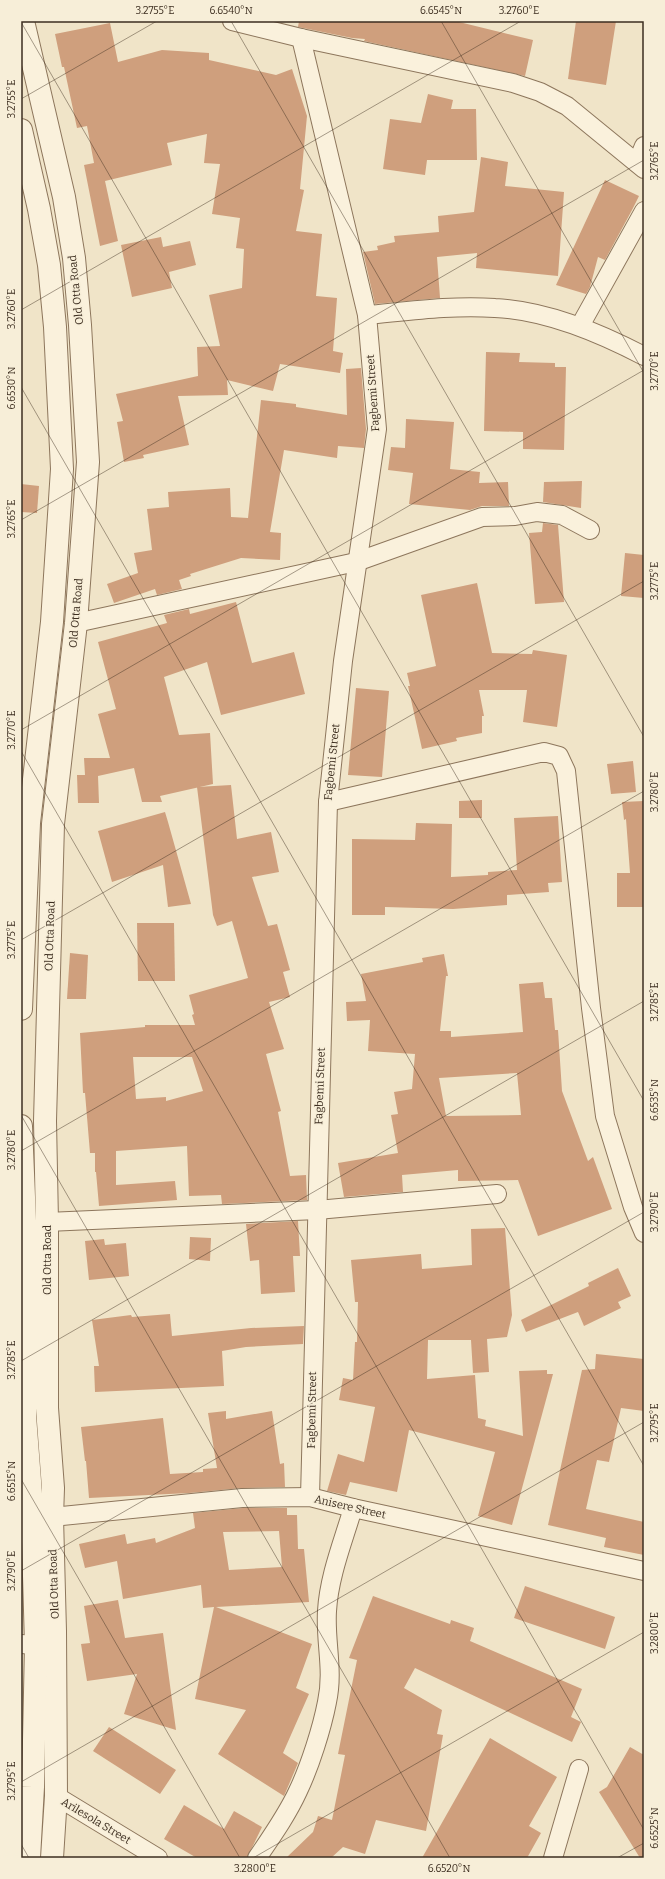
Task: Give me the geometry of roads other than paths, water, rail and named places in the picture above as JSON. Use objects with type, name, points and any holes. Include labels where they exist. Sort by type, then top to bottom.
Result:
[{"type":"street","name":"Old Otta Road","points":[[23,21],[64,197],[74,258],[80,325],[88,462],[76,622],[53,824],[46,1121],[48,1222],[47,1408],[53,1488],[52,1517],[55,1631],[56,1796],[52,1858]]},
{"type":"street","points":[[232,21],[301,38],[513,83],[540,92],[567,106],[640,166],[644,146]]},
{"type":"street","name":"Fagbemi Street","points":[[301,38],[367,315],[377,429],[356,562],[343,661],[328,802],[310,1498]]},
{"type":"street","name":"Old Otta Road","points":[[21,130],[39,209],[49,265],[55,327],[62,469],[52,622],[25,822],[21,1009]]},
{"type":"street","points":[[580,326],[644,211]]},
{"type":"street","points":[[367,315],[463,307],[497,308],[541,315],[580,326],[644,356]]},
{"type":"street","points":[[76,622],[356,562],[482,517],[515,516],[537,512],[562,515],[590,530]]},
{"type":"street","points":[[328,802],[544,752],[559,756],[566,771],[591,1008],[605,1116],[633,1206],[644,1233]]},
{"type":"street","points":[[21,1121],[46,1121]]},
{"type":"street","name":"Old Otta Road","points":[[21,1126],[25,1221],[25,1416],[32,1507],[28,1644],[33,1787],[29,1858]]},
{"type":"street","points":[[48,1222],[317,1210],[497,1194]]},
{"type":"street","name":"Anisere Street","points":[[52,1517],[242,1498],[310,1498],[644,1571]]},
{"type":"street","points":[[257,1858],[282,1820],[299,1790],[319,1734],[327,1701],[331,1672],[327,1611],[330,1586],[353,1508]]},
{"type":"street","points":[[553,1858],[579,1768]]},
{"type":"street","name":"Arilesola Street","points":[[56,1796],[158,1858]]}]
